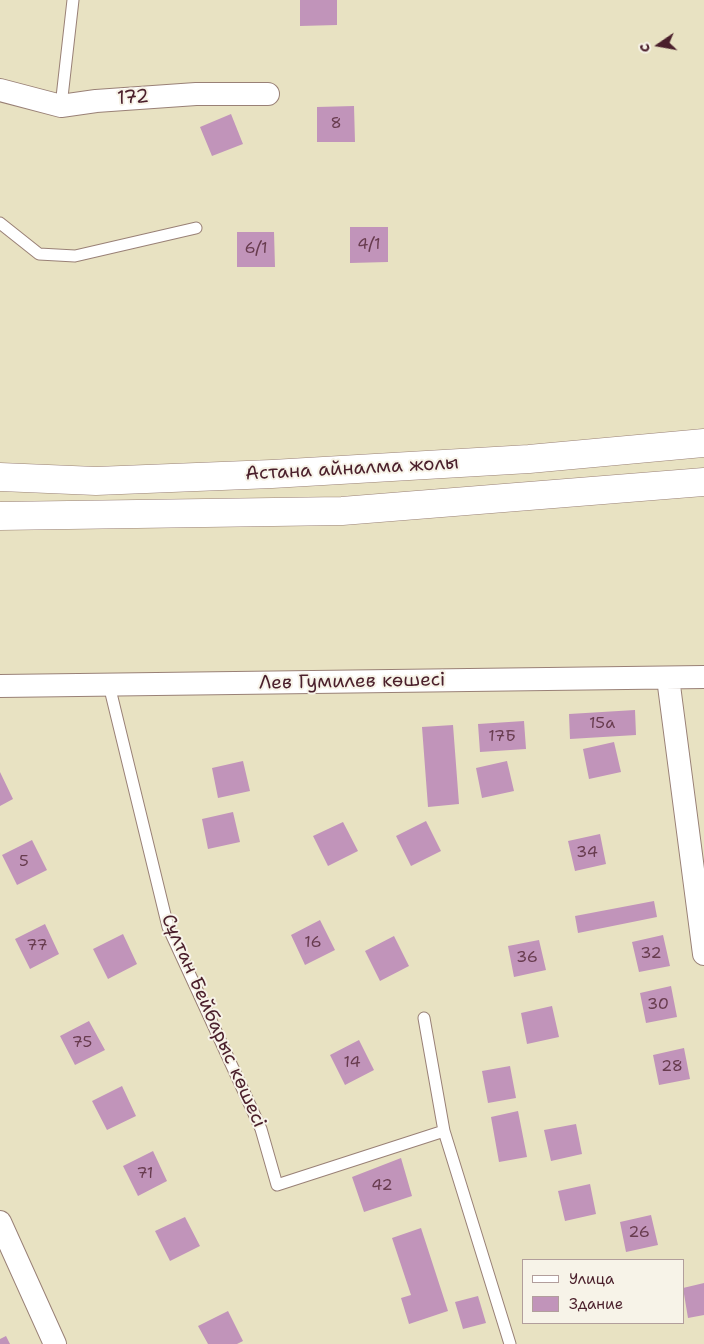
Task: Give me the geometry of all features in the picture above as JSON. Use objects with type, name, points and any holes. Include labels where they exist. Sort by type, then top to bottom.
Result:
[{"type":"highway","name":"Астана айналма жолы","points":[[0,477],[96,482],[272,474],[529,459],[704,443]]},
{"type":"highway","name":"Астана айналма жолы","points":[[0,516],[342,511],[704,482]]},
{"type":"street","name":"172","points":[[0,90],[61,106],[96,101],[187,95],[268,94]]},
{"type":"street","name":"Лев Гумилев көшесі","points":[[0,686],[704,677]]},
{"type":"street","points":[[668,678],[704,954]]},
{"type":"street","points":[[0,1222],[55,1344]]},
{"type":"lane","points":[[61,106],[73,0]]},
{"type":"lane","points":[[0,223],[15,237],[39,254],[74,256],[196,228]]},
{"type":"lane","name":"Сұлтан Бейбарыс көшесі","points":[[109,685],[168,927],[261,1129],[277,1185],[444,1131]]},
{"type":"lane","points":[[424,1018],[444,1131],[510,1344]]},
{"type":"building","points":[[300,0],[337,0],[337,25],[300,26]]},
{"type":"building","points":[[354,106],[355,142],[317,142],[317,107]]},
{"type":"building","points":[[231,114],[243,144],[212,156],[200,127]]},
{"type":"building","points":[[350,227],[388,227],[388,262],[350,263]]},
{"type":"building","points":[[237,232],[274,232],[275,267],[237,267]]},
{"type":"building","points":[[635,710],[636,735],[570,739],[569,714]]},
{"type":"building","points":[[524,721],[526,749],[480,752],[478,724]]},
{"type":"building","points":[[453,725],[459,804],[428,807],[422,727]]},
{"type":"building","points":[[614,742],[621,772],[589,779],[583,749]]},
{"type":"building","points":[[243,761],[250,791],[218,798],[212,768]]},
{"type":"building","points":[[507,761],[514,791],[482,798],[476,768]]},
{"type":"building","points":[[0,772],[13,799],[0,806]]},
{"type":"building","points":[[233,812],[240,842],[208,849],[202,819]]},
{"type":"building","points":[[426,821],[441,851],[411,866],[396,836]]},
{"type":"building","points":[[343,822],[358,851],[328,866],[313,836]]},
{"type":"building","points":[[600,834],[606,864],[575,871],[568,841]]},
{"type":"building","points":[[32,840],[47,870],[17,885],[2,855]]},
{"type":"building","points":[[654,901],[657,917],[578,933],[575,916]]},
{"type":"building","points":[[320,920],[335,950],[305,965],[291,935]]},
{"type":"building","points":[[45,924],[59,954],[30,969],[15,939]]},
{"type":"building","points":[[123,934],[137,964],[108,979],[93,949]]},
{"type":"building","points":[[663,935],[670,966],[639,972],[632,942]]},
{"type":"building","points":[[394,936],[409,966],[380,981],[365,951]]},
{"type":"building","points":[[539,940],[546,970],[514,977],[508,946]]},
{"type":"building","points":[[671,986],[677,1017],[646,1023],[640,993]]},
{"type":"building","points":[[552,1006],[559,1037],[527,1044],[521,1013]]},
{"type":"building","points":[[89,1021],[105,1050],[75,1065],[60,1036]]},
{"type":"building","points":[[359,1040],[374,1070],[345,1085],[330,1055]]},
{"type":"building","points":[[684,1048],[690,1079],[659,1085],[653,1055]]},
{"type":"building","points":[[510,1066],[516,1098],[488,1103],[482,1071]]},
{"type":"building","points":[[122,1086],[136,1116],[107,1130],[92,1101]]},
{"type":"building","points":[[518,1111],[527,1157],[499,1162],[491,1117]]},
{"type":"building","points":[[576,1124],[582,1154],[551,1161],[544,1130]]},
{"type":"building","points":[[153,1151],[167,1181],[138,1196],[123,1166]]},
{"type":"building","points":[[401,1158],[412,1196],[364,1212],[352,1177]]},
{"type":"building","points":[[590,1184],[596,1214],[565,1221],[558,1191]]},
{"type":"building","points":[[651,1215],[658,1245],[626,1252],[620,1222]]},
{"type":"building","points":[[185,1217],[200,1246],[170,1261],[155,1231]]},
{"type":"building","points":[[421,1228],[448,1311],[409,1324],[401,1298],[411,1295],[392,1238]]},
{"type":"building","points":[[704,1283],[704,1315],[688,1318],[684,1288]]},
{"type":"building","points":[[478,1296],[486,1323],[463,1329],[455,1302]]},
{"type":"building","points":[[228,1311],[243,1341],[237,1344],[208,1344],[198,1326]]},
{"type":"building","points":[[6,1336],[10,1344],[0,1344],[0,1339]]}]
